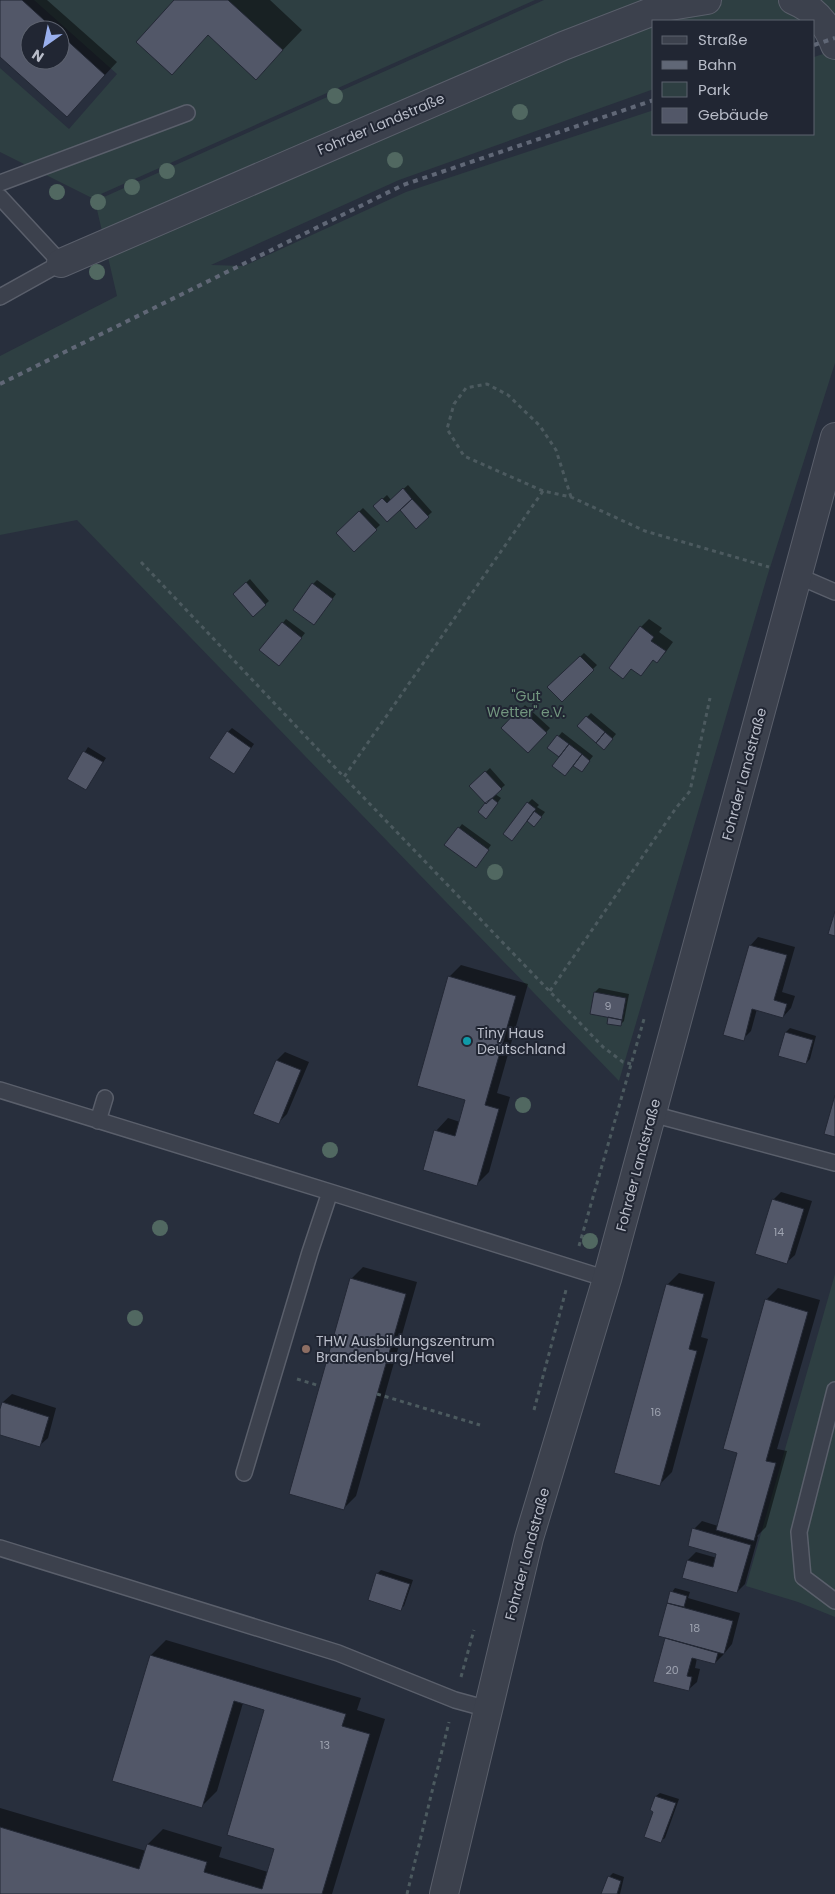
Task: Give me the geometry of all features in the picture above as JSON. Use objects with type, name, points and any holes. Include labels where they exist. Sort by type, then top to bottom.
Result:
[{"type":"street","name":"Fohrder Landstraße","points":[[61,263],[563,46],[664,7],[707,0]]},
{"type":"street","points":[[793,0],[808,6],[823,22],[835,45]]},
{"type":"street","name":"Fohrder Landstraße","points":[[444,1894],[529,1538],[607,1279],[835,437]]},
{"type":"lane","points":[[0,183],[188,114]]},
{"type":"lane","points":[[0,197],[61,263]]},
{"type":"lane","name":"Fohrder Landstraße","points":[[0,297],[61,263]]},
{"type":"lane","points":[[798,576],[835,592]]},
{"type":"lane","points":[[0,1090],[607,1279]]},
{"type":"lane","points":[[98,1120],[105,1098]]},
{"type":"lane","points":[[652,1114],[835,1163]]},
{"type":"lane","points":[[244,1473],[310,1252],[330,1192]]},
{"type":"lane","points":[[835,1390],[799,1532],[803,1577],[835,1601]]},
{"type":"lane","points":[[0,1548],[338,1653],[455,1700],[488,1709]]},
{"type":"path","points":[[571,497],[556,450],[540,426],[508,395],[486,384],[466,388],[454,404],[447,429],[464,456],[543,491],[571,497],[645,531],[798,576]]},
{"type":"path","points":[[344,777],[543,491]]},
{"type":"path","points":[[141,562],[603,1047],[623,1062],[662,1074]]},
{"type":"path","points":[[550,991],[676,808],[690,791],[710,698]]},
{"type":"path","points":[[533,1412],[644,1017]]},
{"type":"path","points":[[305,1382],[320,1386]]},
{"type":"path","points":[[377,1394],[480,1424]]},
{"type":"path","points":[[407,1894],[476,1623]]},
{"type":"green space","points":[[34,0],[535,0],[92,198],[0,152],[0,68],[69,129],[117,74],[70,32],[70,20],[56,20]]},
{"type":"green space","name":"\"Gut Wetter\" e.V.","points":[[544,0],[835,0],[835,16],[815,21],[652,20],[652,90],[399,180],[211,265],[244,266],[406,192],[652,111],[652,135],[815,135],[815,57],[835,50],[835,363],[767,577],[619,1081],[77,520],[0,535],[0,356],[117,296],[95,201]]},
{"type":"green space","points":[[835,1274],[835,1617],[798,1602],[746,1586]]},
{"type":"building","points":[[0,0],[22,0],[44,20],[20,20],[20,70],[70,70],[70,43],[105,75],[67,117],[0,57]]},
{"type":"building","points":[[174,0],[228,0],[283,50],[256,80],[208,35],[172,75],[136,42]]},
{"type":"building","points":[[403,488],[412,499],[387,522],[373,506],[382,498],[387,503]]},
{"type":"building","points":[[412,499],[429,517],[416,529],[400,510]]},
{"type":"building","points":[[359,511],[377,530],[354,552],[336,533]]},
{"type":"building","points":[[246,582],[266,605],[253,617],[233,594]]},
{"type":"building","points":[[312,583],[333,599],[314,625],[293,610]]},
{"type":"building","points":[[282,622],[302,638],[279,666],[259,650]]},
{"type":"building","points":[[640,626],[654,637],[651,641],[666,651],[657,663],[653,660],[641,676],[631,669],[623,679],[609,668]]},
{"type":"building","points":[[580,656],[594,670],[562,702],[547,687]]},
{"type":"building","points":[[520,708],[547,733],[528,753],[501,728]]},
{"type":"building","points":[[586,716],[605,732],[596,743],[577,726]]},
{"type":"building","points":[[227,731],[251,748],[234,774],[209,758]]},
{"type":"building","points":[[605,732],[613,739],[604,750],[596,743]]},
{"type":"building","points":[[557,735],[569,744],[559,757],[547,748]]},
{"type":"building","points":[[569,744],[582,754],[565,776],[552,766]]},
{"type":"building","points":[[83,751],[103,762],[86,790],[67,779]]},
{"type":"building","points":[[582,754],[590,761],[582,772],[573,766]]},
{"type":"building","points":[[485,771],[502,789],[486,804],[469,786]]},
{"type":"building","points":[[492,798],[498,803],[486,819],[478,812]]},
{"type":"building","points":[[527,802],[536,809],[512,841],[503,834]]},
{"type":"building","points":[[534,811],[542,817],[534,827],[527,821]]},
{"type":"building","points":[[458,827],[489,850],[476,868],[444,845]]},
{"type":"building","points":[[835,911],[835,936],[828,934]]},
{"type":"building","points":[[749,945],[787,955],[774,1000],[787,1004],[783,1018],[752,1009],[744,1041],[723,1035]]},
{"type":"building","name":"Tiny Haus Deutschland","points":[[448,976],[516,996],[485,1105],[499,1109],[477,1186],[423,1170],[434,1130],[455,1136],[465,1100],[417,1086]]},
{"type":"building","points":[[594,992],[626,998],[622,1020],[590,1014]]},
{"type":"building","points":[[608,1017],[622,1020],[621,1026],[607,1024]]},
{"type":"building","points":[[785,1032],[813,1040],[806,1064],[778,1056]]},
{"type":"building","points":[[276,1060],[301,1070],[279,1124],[253,1114]]},
{"type":"building","points":[[835,1095],[835,1137],[824,1134]]},
{"type":"building","points":[[772,1199],[804,1209],[787,1264],[755,1254]]},
{"type":"building","points":[[350,1278],[406,1294],[344,1510],[289,1494]]},
{"type":"building","points":[[666,1284],[704,1294],[689,1349],[697,1351],[660,1486],[614,1473]]},
{"type":"building","points":[[765,1299],[808,1312],[766,1461],[776,1463],[754,1541],[716,1530],[737,1453],[723,1449]]},
{"type":"building","points":[[2,1402],[49,1417],[40,1447],[0,1435],[0,1409]]},
{"type":"building","points":[[692,1528],[751,1545],[737,1593],[682,1578],[687,1560],[713,1567],[716,1554],[688,1546]]},
{"type":"building","points":[[376,1573],[410,1584],[401,1611],[368,1600]]},
{"type":"building","points":[[670,1591],[687,1596],[684,1607],[667,1603]]},
{"type":"building","points":[[667,1603],[733,1621],[724,1654],[658,1636]]},
{"type":"building","points":[[665,1638],[718,1653],[715,1664],[692,1658],[687,1676],[692,1677],[689,1691],[653,1682]]},
{"type":"building","points":[[150,1655],[346,1714],[342,1726],[370,1734],[322,1894],[0,1894],[0,1827],[139,1869],[147,1844],[207,1862],[204,1872],[262,1889],[274,1849],[227,1835],[264,1710],[234,1701],[202,1808],[112,1781]]},
{"type":"building","points":[[655,1796],[676,1803],[661,1843],[644,1837],[653,1812],[650,1810]]},
{"type":"building","points":[[608,1876],[621,1881],[617,1894],[601,1894]]},
{"type":"railway","points":[[815,45],[835,38]]},
{"type":"railway","points":[[0,384],[403,185],[652,101]]},
{"type":"place","name":"Tiny Haus Deutschland","points":[[467,1041]]},
{"type":"place","name":"THW Ausbildungszentrum Brandenburg/Havel","points":[[306,1349]]}]
